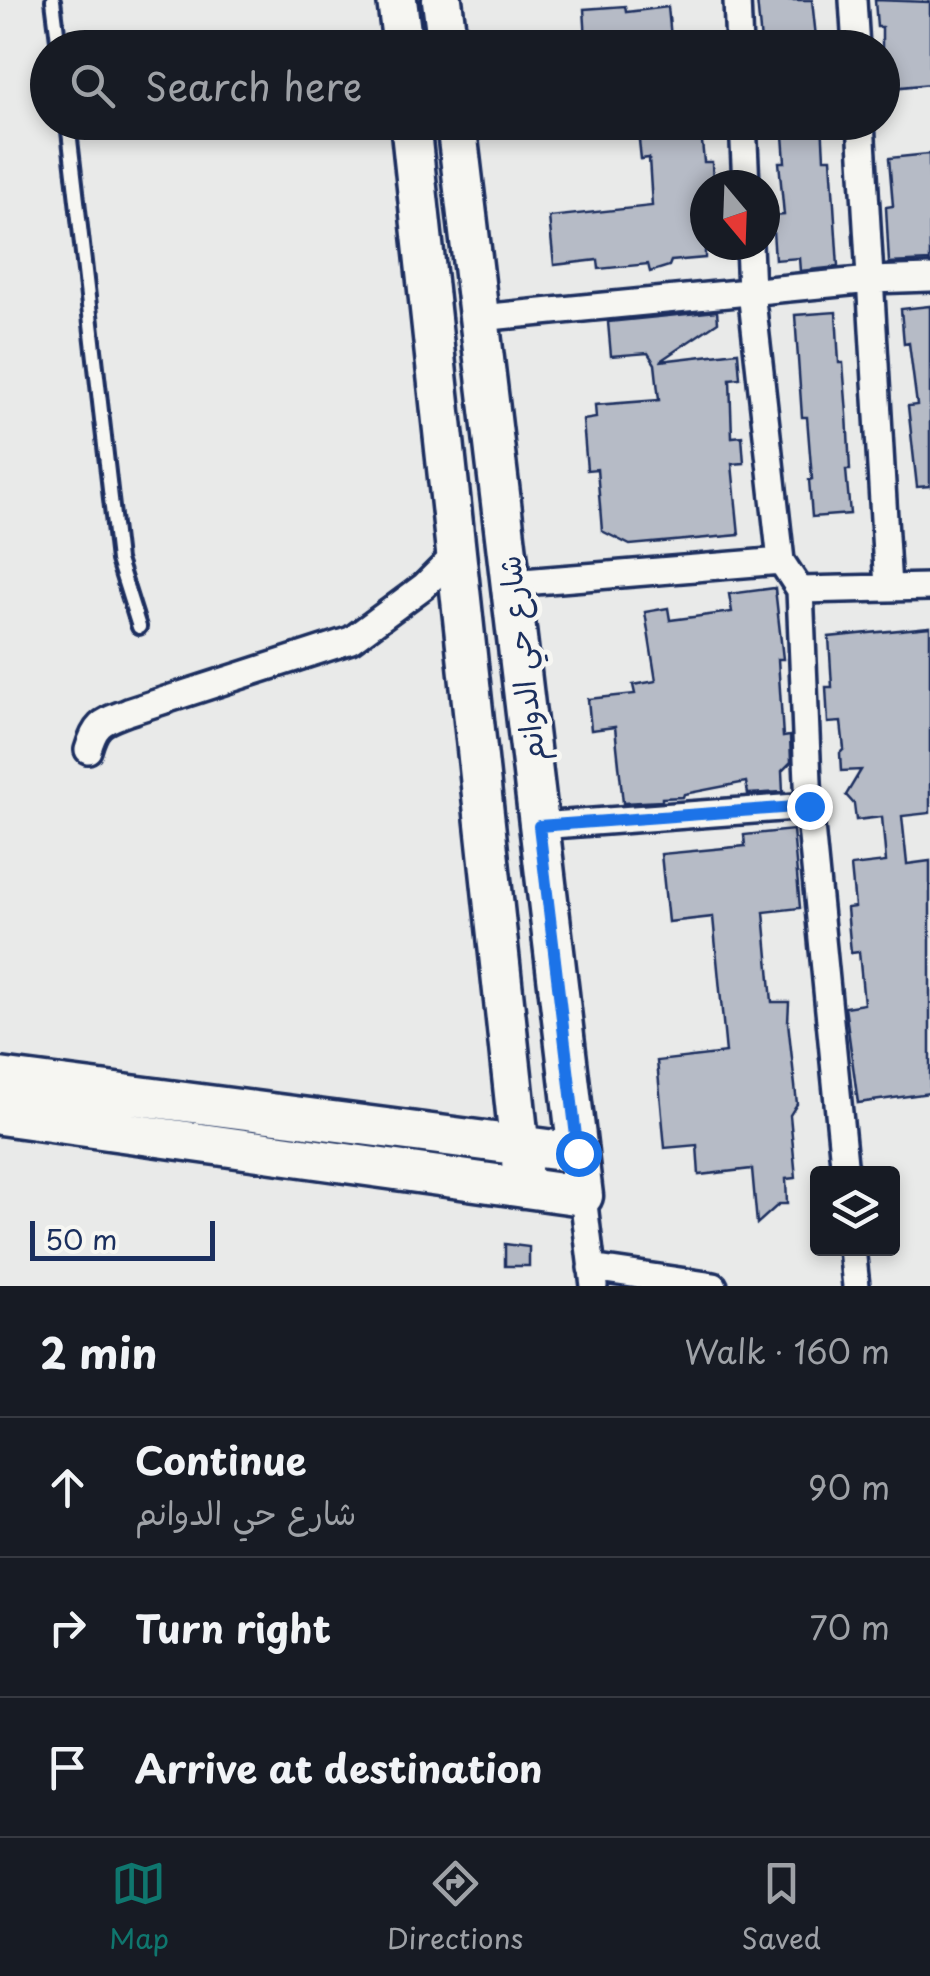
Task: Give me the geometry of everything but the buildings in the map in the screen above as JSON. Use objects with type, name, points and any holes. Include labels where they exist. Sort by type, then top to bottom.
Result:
[{"type":"main road","points":[[398,0],[400,30]]},
{"type":"main road","points":[[442,0],[446,30]]},
{"type":"main road","name":"شارع حي الدوانم","points":[[412,140],[524,1188]]},
{"type":"main road","name":"شارع حي الدوانم","points":[[458,140],[583,1196]]},
{"type":"main road","points":[[0,1078],[578,1153]]},
{"type":"main road","points":[[0,1115],[583,1196]]},
{"type":"street","points":[[736,0],[738,30]]},
{"type":"street","points":[[853,0],[855,30]]},
{"type":"street","points":[[744,140],[745,170]]},
{"type":"street","points":[[862,140],[888,588]]},
{"type":"street","points":[[750,260],[781,561],[800,590],[809,806],[844,1166]]},
{"type":"street","points":[[480,318],[871,280],[930,278]]},
{"type":"street","points":[[88,750],[94,731],[128,712],[351,640],[424,586],[456,554]]},
{"type":"street","points":[[511,583],[781,561]]},
{"type":"street","points":[[800,590],[930,587]]},
{"type":"street","points":[[539,826],[809,806]]},
{"type":"street","points":[[583,1196],[592,1277],[714,1286]]},
{"type":"street","points":[[853,1256],[856,1286]]},
{"type":"lane","points":[[54,0],[57,30]]},
{"type":"lane","points":[[70,140],[118,560],[139,627]]},
{"type":"route","points":[[578,1153],[539,826],[809,806]]}]
